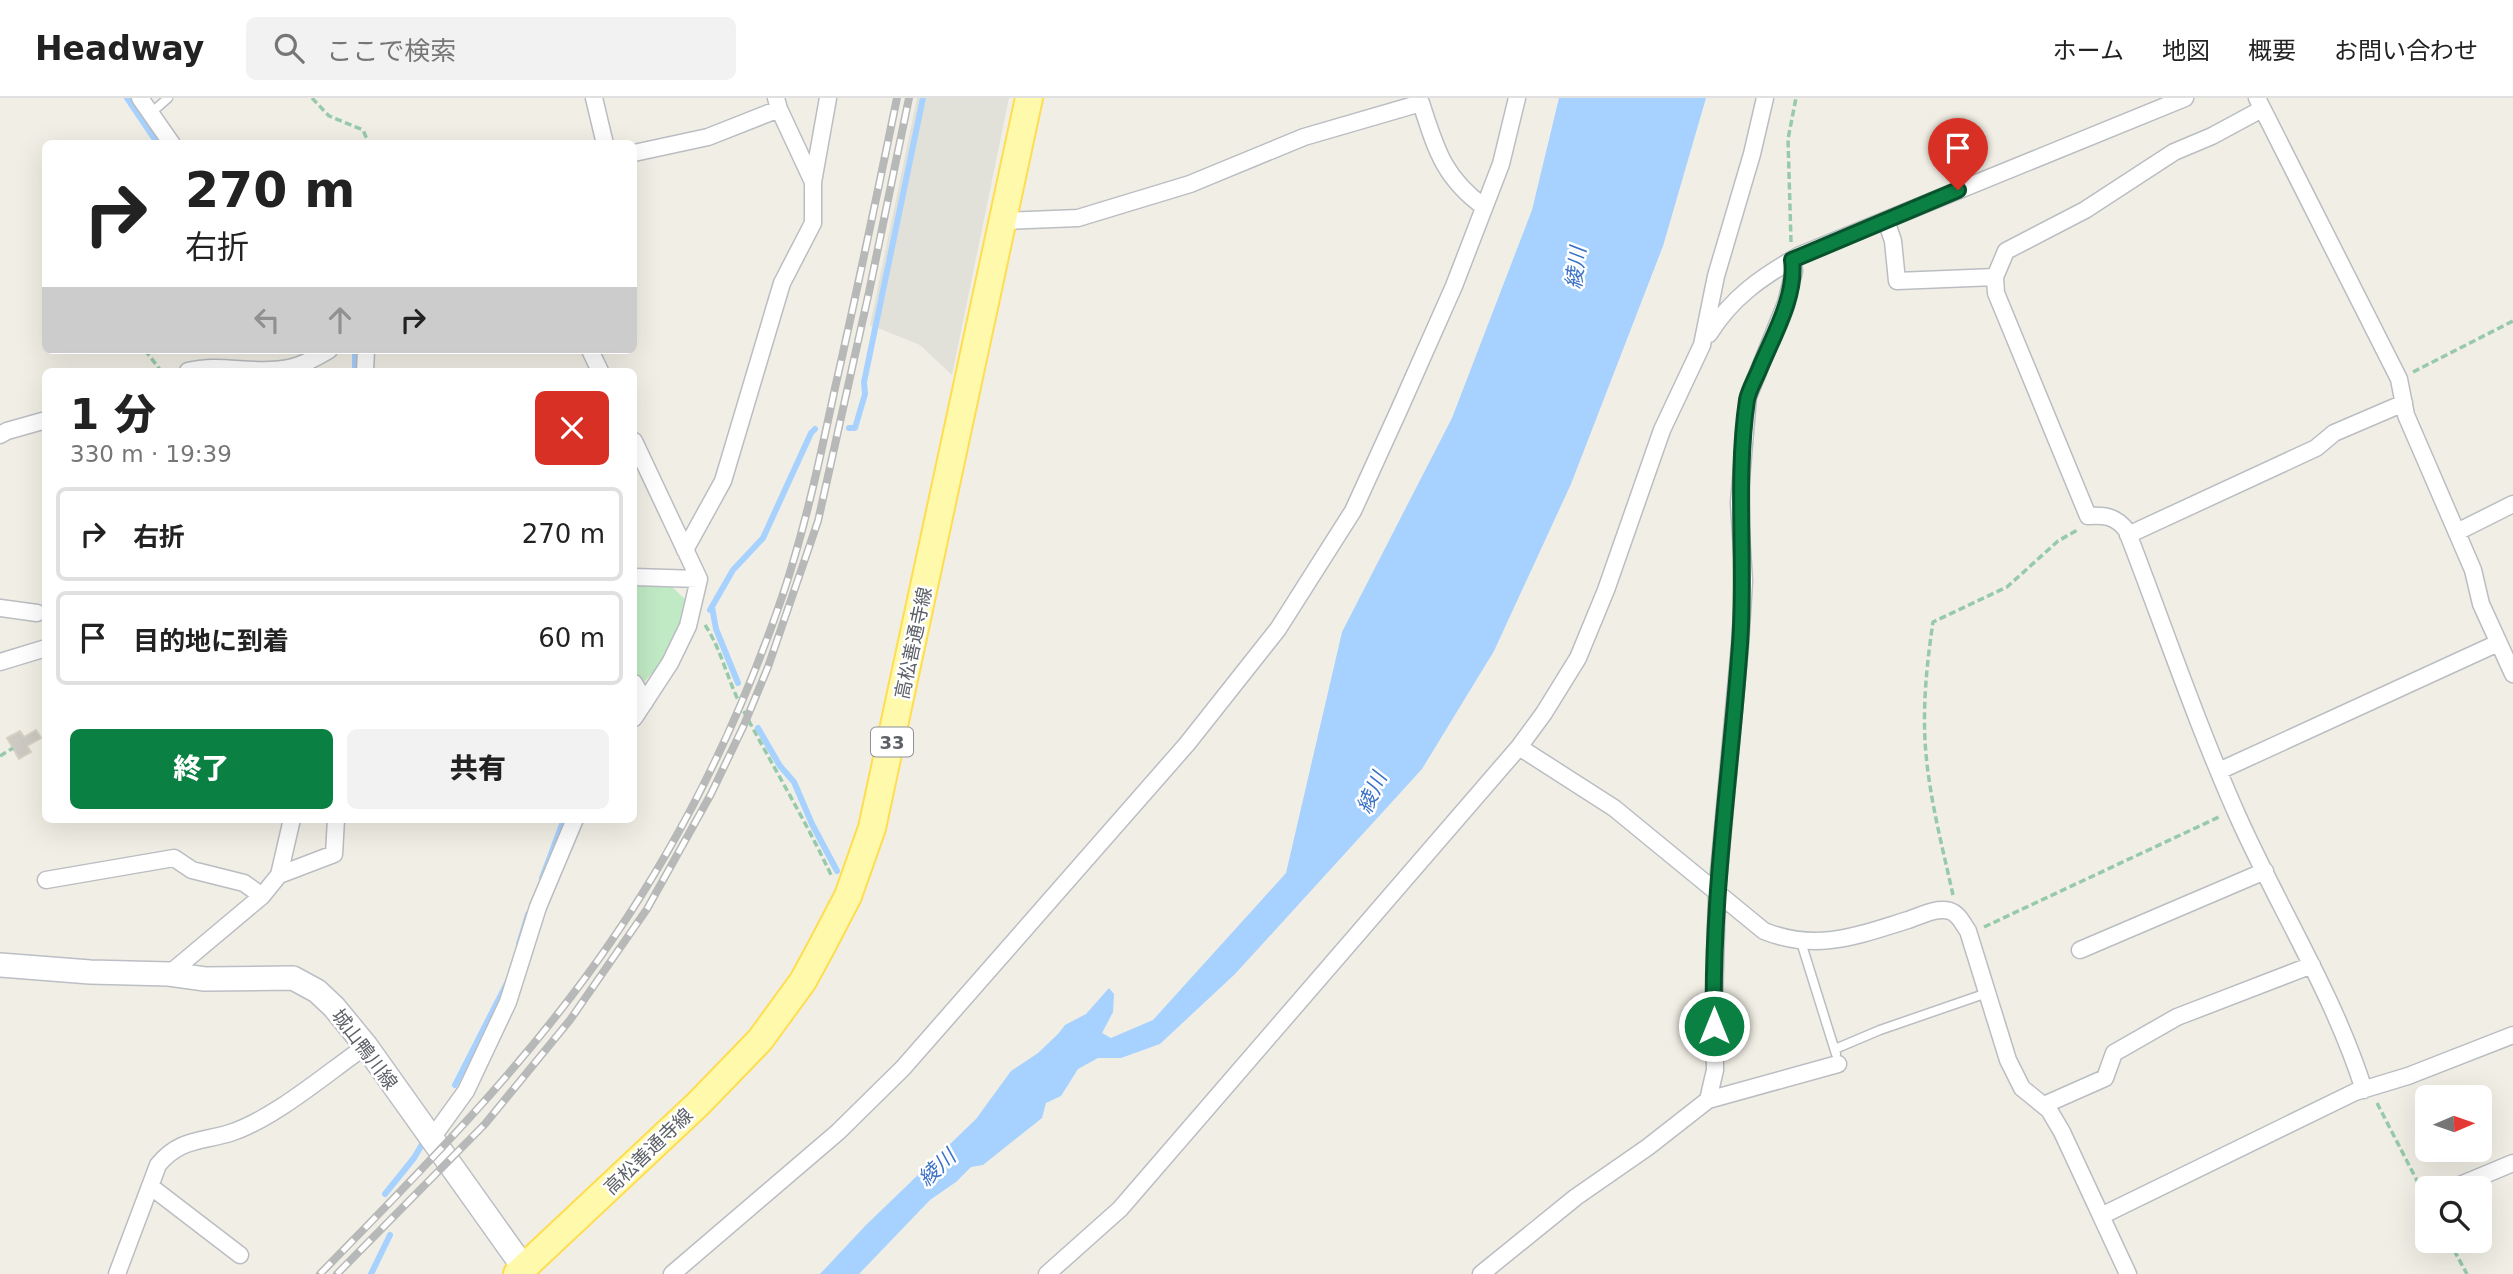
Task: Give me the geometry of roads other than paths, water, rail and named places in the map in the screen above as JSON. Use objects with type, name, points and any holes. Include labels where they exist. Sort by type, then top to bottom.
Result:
[{"type":"main road","name":"高松善通寺線","points":[[521,1271],[760,1040],[803,981],[848,896],[872,828],[1029,98]]},
{"type":"main road","name":"城山鴨川線","points":[[0,965],[66,971],[169,974],[205,979],[293,978],[317,991],[366,1046],[420,1125],[432,1138],[521,1271]]},
{"type":"street","points":[[140,98],[170,140]]},
{"type":"street","points":[[594,98],[605,140]]},
{"type":"street","points":[[685,550],[723,481],[782,282],[813,223],[813,182],[828,98]]},
{"type":"street","points":[[671,1274],[838,1132],[904,1068],[1187,744],[1278,629],[1353,510],[1454,286],[1501,164],[1517,98]]},
{"type":"street","points":[[1702,345],[1716,276],[1752,154],[1765,98]]},
{"type":"street","points":[[2143,98],[2151,113]]},
{"type":"street","points":[[1047,1274],[1120,1209],[1519,747],[1545,713],[1578,658],[1621,549],[1662,430],[1702,345],[1727,307],[1745,289],[1792,260],[2185,98]]},
{"type":"street","points":[[1004,221],[1078,218],[1190,184],[1304,137],[1420,103],[1440,160],[1464,192],[1484,207]]},
{"type":"street","points":[[637,152],[708,137],[777,104],[813,182]]},
{"type":"street","points":[[2367,1089],[2350,1046],[2218,771],[2128,535],[2121,522],[2109,516],[2088,516],[1996,293],[1995,277],[2006,251],[2085,210],[2174,152],[2213,136],[2260,104],[2399,379],[2406,415],[2473,570],[2481,604],[2513,674]]},
{"type":"street","points":[[1886,220],[1893,241],[1897,281],[1995,277]]},
{"type":"street","points":[[1708,1100],[1715,1070],[1717,893],[1744,581],[1739,503],[1748,397],[1786,303],[1794,271],[1792,260]]},
{"type":"street","points":[[286,368],[310,361],[322,354]]},
{"type":"street","points":[[2128,535],[2316,448],[2334,433],[2404,402]]},
{"type":"street","points":[[0,435],[42,421]]},
{"type":"street","points":[[637,447],[699,579],[688,626],[670,663],[637,714]]},
{"type":"street","points":[[2456,532],[2513,504]]},
{"type":"street","points":[[637,577],[699,579]]},
{"type":"street","points":[[0,607],[37,613]]},
{"type":"street","points":[[2218,771],[2498,643]]},
{"type":"street","points":[[0,662],[42,649]]},
{"type":"street","points":[[637,688],[645,702]]},
{"type":"street","points":[[1519,747],[1614,808],[1764,931],[1786,940],[1829,941],[1868,933],[1938,910],[1951,912],[1960,918],[1969,934],[2008,1060],[2022,1088],[2049,1110],[2062,1132],[2128,1274]]},
{"type":"street","points":[[169,974],[262,895],[279,875],[291,823]]},
{"type":"street","points":[[279,875],[334,854],[336,823]]},
{"type":"street","points":[[432,1138],[466,1091],[503,1014],[525,954],[538,907],[573,823]]},
{"type":"street","points":[[46,880],[174,858],[192,870],[244,883],[262,895]]},
{"type":"street","points":[[2080,950],[2265,871]]},
{"type":"street","points":[[2043,1105],[2105,1078],[2114,1053],[2177,1017],[2312,965]]},
{"type":"street","points":[[2101,1216],[2343,1097],[2513,1035]]},
{"type":"street","points":[[117,1274],[158,1166],[169,1152],[256,1123],[366,1046]]},
{"type":"street","points":[[1480,1274],[1576,1197],[1648,1147],[1708,1100],[1837,1057]]},
{"type":"street","points":[[2481,1176],[2513,1163]]},
{"type":"street","points":[[150,1186],[240,1255]]},
{"type":"lane","points":[[152,112],[168,98]]},
{"type":"lane","points":[[1801,942],[1837,1057],[1880,1030],[1987,993]]},
{"type":"water","name":"綾川","points":[[1559,98],[1706,98],[1663,246],[1571,484],[1494,651],[1422,769],[1235,974],[1160,1044],[1121,1058],[1098,1058],[1078,1069],[1061,1096],[1046,1103],[1042,1118],[983,1165],[971,1167],[956,1182],[930,1200],[859,1274],[820,1274],[866,1225],[976,1119],[1011,1071],[1038,1053],[1065,1025],[1086,1014],[1109,988],[1114,994],[1113,1012],[1102,1033],[1111,1038],[1153,1020],[1286,873],[1342,632],[1452,418],[1532,210]]},
{"type":"waterway","points":[[127,98],[155,140]]},
{"type":"waterway","points":[[849,428],[855,428],[865,394],[864,382],[923,98]]},
{"type":"waterway","points":[[355,354],[355,368]]},
{"type":"waterway","points":[[710,610],[733,570],[763,538],[815,429]]},
{"type":"waterway","points":[[712,607],[716,629],[738,683]]},
{"type":"waterway","points":[[758,728],[780,766],[794,782],[837,871]]},
{"type":"waterway","points":[[542,878],[563,823]]},
{"type":"waterway","points":[[519,944],[528,914]]},
{"type":"waterway","points":[[455,1085],[508,981]]},
{"type":"waterway","points":[[385,1194],[424,1141]]},
{"type":"waterway","points":[[371,1274],[390,1235]]},
{"type":"railway","points":[[320,1274],[474,1113],[546,1029],[580,985],[638,900],[709,774],[766,642],[798,546],[824,441],[897,98]]},
{"type":"railway","points":[[337,1274],[485,1124],[570,1020],[647,909],[711,794],[768,667],[818,521],[909,98]]}]
